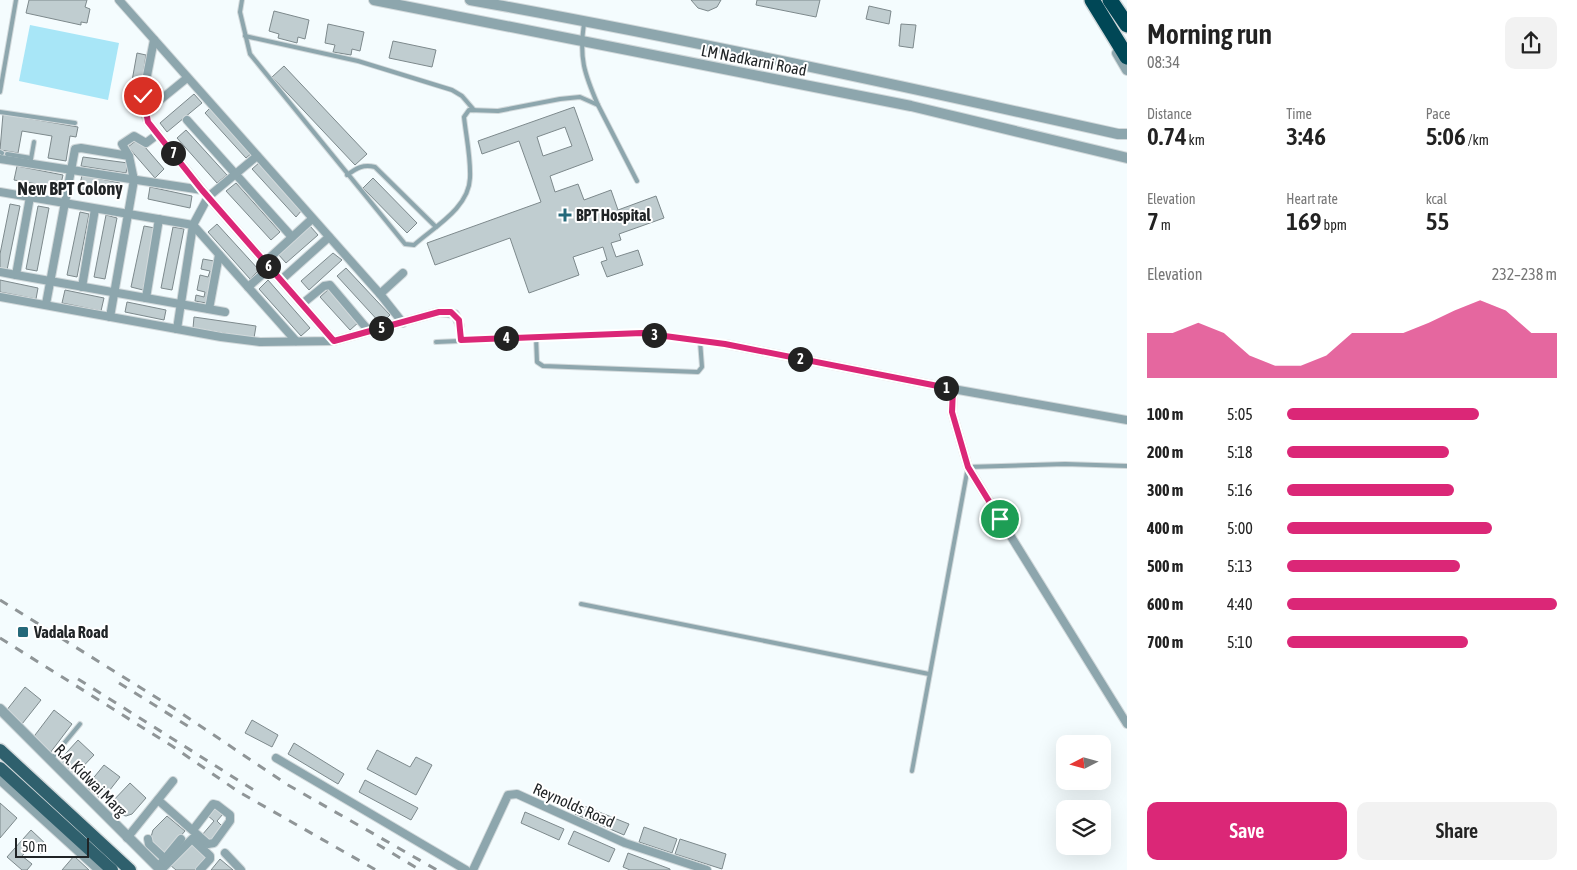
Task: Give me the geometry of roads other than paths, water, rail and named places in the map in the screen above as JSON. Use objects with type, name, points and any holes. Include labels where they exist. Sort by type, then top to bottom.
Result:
[{"type":"highway","points":[[1092,0],[1127,56]]},
{"type":"highway","points":[[1112,0],[1127,24]]},
{"type":"main road","points":[[0,750],[130,870]]},
{"type":"main road","points":[[0,768],[112,870]]},
{"type":"street","points":[[119,0],[380,294],[402,322]]},
{"type":"street","name":"LM Nadkarni Road","points":[[374,0],[911,106],[1127,158]]},
{"type":"street","name":"LM Nadkarni Road","points":[[470,0],[584,21],[900,85],[1118,134],[1127,134]]},
{"type":"street","points":[[1086,0],[1127,70]]},
{"type":"street","points":[[154,40],[143,96],[147,120],[202,190],[334,341]]},
{"type":"street","points":[[147,112],[188,78]]},
{"type":"street","points":[[187,120],[292,237]]},
{"type":"street","points":[[110,317],[134,180],[129,156],[122,144],[134,136],[145,143],[158,134]]},
{"type":"street","points":[[46,304],[75,149],[129,156]]},
{"type":"street","points":[[0,155],[71,170],[202,190]]},
{"type":"street","points":[[176,329],[193,225],[208,197],[257,156]]},
{"type":"street","points":[[0,192],[193,225],[296,342]]},
{"type":"street","points":[[16,275],[30,197]]},
{"type":"street","points":[[82,287],[95,208]]},
{"type":"street","points":[[248,287],[292,237],[312,218]]},
{"type":"street","points":[[146,298],[159,219]]},
{"type":"street","points":[[281,280],[329,237]]},
{"type":"street","points":[[209,309],[219,255]]},
{"type":"street","points":[[0,272],[225,312]]},
{"type":"street","points":[[380,294],[403,273]]},
{"type":"street","points":[[302,304],[324,286],[330,285],[369,331]]},
{"type":"street","points":[[0,297],[176,329],[260,342],[334,341],[439,312],[451,312],[459,320],[460,326]]},
{"type":"street","points":[[725,344],[953,389],[1127,420]]},
{"type":"street","points":[[953,389],[952,412],[968,467],[1127,724]]},
{"type":"street","name":"R.A. Kidwai Marg","points":[[0,709],[127,838],[162,866]]},
{"type":"street","points":[[276,758],[466,870]]},
{"type":"street","points":[[0,779],[100,870]]},
{"type":"street","points":[[127,838],[173,781]]},
{"type":"street","name":"Reynolds Road","points":[[474,870],[508,795],[517,794],[625,842],[707,870]]},
{"type":"street","points":[[158,800],[208,844],[212,844],[230,821],[230,815],[213,804],[193,830]]},
{"type":"street","points":[[148,839],[162,866],[174,870]]},
{"type":"street","points":[[162,866],[181,839]]},
{"type":"street","points":[[162,866],[192,839],[210,856],[210,859],[200,870]]},
{"type":"street","points":[[225,853],[242,870]]},
{"type":"lane","points":[[0,92],[16,0]]},
{"type":"lane","points":[[242,0],[240,12],[250,54],[405,244],[414,245],[436,227],[461,202],[467,191],[470,179],[464,117],[469,110],[498,111],[580,97],[598,105]]},
{"type":"lane","points":[[584,21],[581,42],[584,73],[598,105],[637,181]]},
{"type":"lane","points":[[245,36],[358,61],[452,90],[462,96],[474,110]]},
{"type":"lane","points":[[0,112],[75,123]]},
{"type":"lane","points":[[7,154],[31,161],[34,142]]},
{"type":"lane","points":[[347,175],[360,166],[368,165],[375,167],[436,227]]},
{"type":"lane","points":[[460,326],[461,340]]},
{"type":"lane","points":[[436,342],[642,333],[725,344]]},
{"type":"lane","points":[[536,337],[537,362],[542,366],[698,372],[702,367],[700,341]]},
{"type":"lane","points":[[912,771],[968,467],[1065,464],[1127,466]]},
{"type":"lane","points":[[581,604],[929,674]]},
{"type":"lane","points":[[50,760],[80,724]]},
{"type":"railway","points":[[0,600],[178,711],[288,785],[437,870]]},
{"type":"railway","points":[[0,638],[172,746],[239,792],[376,870]]},
{"type":"railway","points":[[78,679],[260,794]]},
{"type":"railway","points":[[119,683],[191,728]]},
{"type":"railway","points":[[377,844],[420,870]]},
{"type":"place","name":"BPT Hospital","points":[[565,215]]},
{"type":"place","name":"Vadala Road","points":[[23,632]]},
{"type":"district","name":"New BPT Colony","points":[[70,189]]}]
